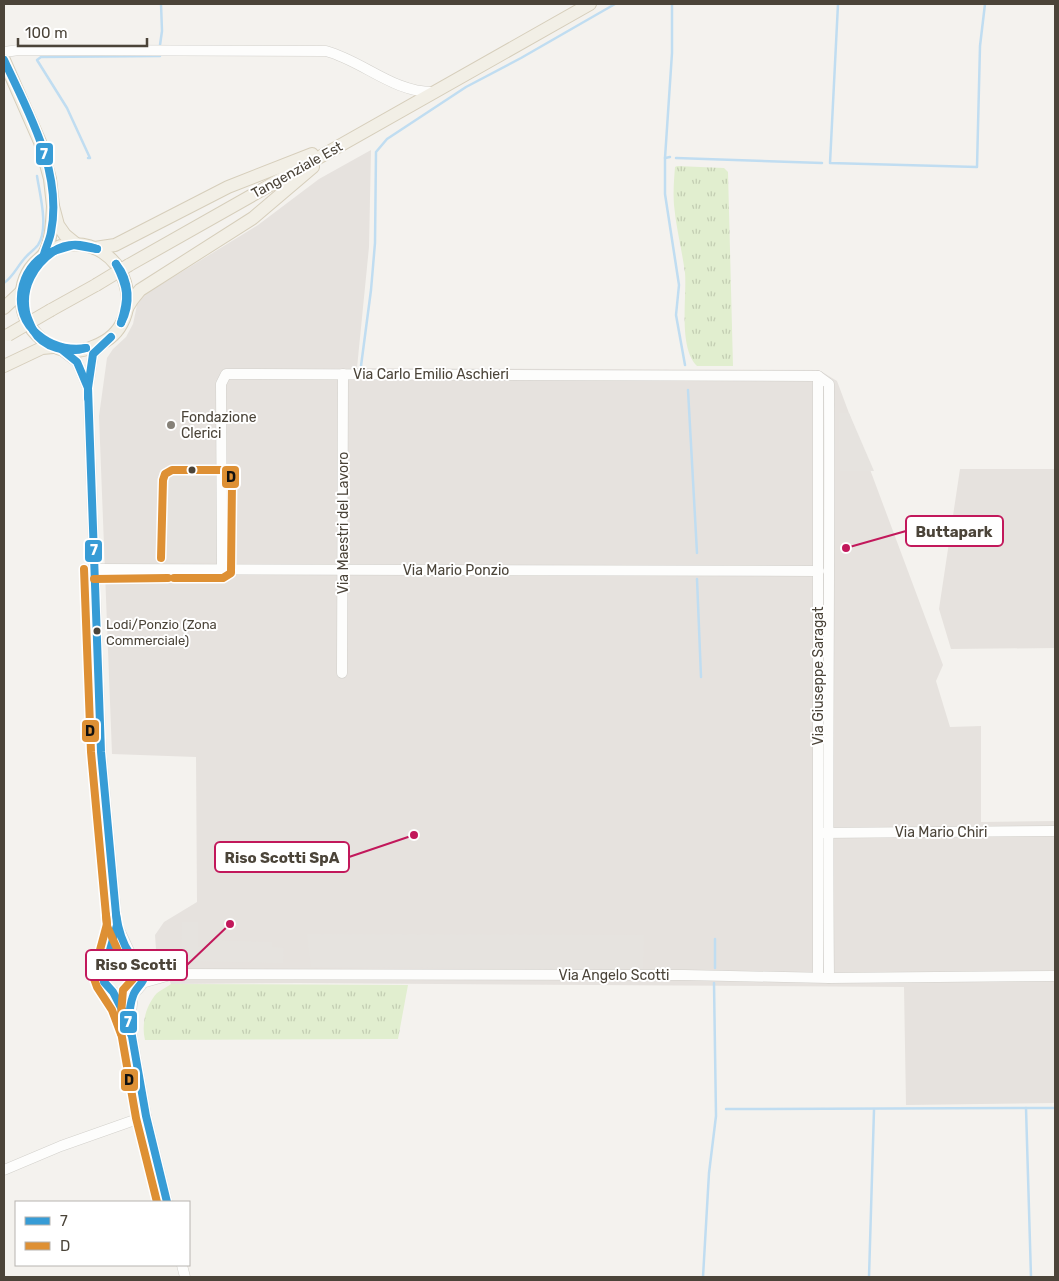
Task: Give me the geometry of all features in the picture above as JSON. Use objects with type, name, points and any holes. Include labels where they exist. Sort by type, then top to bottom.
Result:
[{"type":"main road","name":"Tangenziale Est","points":[[6,336],[590,4]]},
{"type":"main road","points":[[4,60],[40,142],[50,179],[53,206],[58,225],[65,235],[76,244]]},
{"type":"main road","points":[[57,348],[35,333],[28,324],[24,314],[22,291],[25,279],[32,265],[44,254],[59,246],[76,244],[95,248],[115,245],[228,187],[311,154],[329,152]]},
{"type":"main road","points":[[4,366],[42,348],[74,351],[88,350],[111,337],[120,325],[132,300],[140,290],[253,218],[306,174],[329,152]]},
{"type":"main road","points":[[44,254],[51,232],[53,206]]},
{"type":"main road","points":[[95,248],[115,263],[122,274],[128,298],[126,311]]},
{"type":"main road","points":[[4,308],[22,291]]},
{"type":"street","points":[[4,52],[19,50],[319,50],[343,56],[400,86],[425,92],[434,92]]},
{"type":"street","points":[[400,86],[406,93],[407,99],[404,109]]},
{"type":"street","points":[[111,337],[93,354],[88,388],[101,752],[117,924],[131,956],[141,964],[144,970],[142,983],[133,993],[130,1025],[146,1116],[167,1201]]},
{"type":"street","points":[[57,348],[78,362],[88,388]]},
{"type":"street","name":"Via Carlo Emilio Aschieri","points":[[222,568],[221,384],[226,374],[818,376]]},
{"type":"street","name":"Via Maestri del Lavoro","points":[[342,672],[343,374]]},
{"type":"street","name":"Via Giuseppe Saragat","points":[[818,376],[829,384],[830,674],[822,833],[818,977]]},
{"type":"street","name":"Via Giuseppe Saragat","points":[[818,376],[822,833],[829,978]]},
{"type":"street","name":"Via Mario Ponzio","points":[[94,569],[819,571]]},
{"type":"street","name":"Via Mario Chiri","points":[[822,833],[1055,831]]},
{"type":"street","points":[[117,924],[104,968],[104,982],[113,992],[130,1025]]},
{"type":"street","points":[[107,962],[118,955],[131,956]]},
{"type":"street","name":"Via Angelo Scotti","points":[[141,964],[174,974]]},
{"type":"street","name":"Via Angelo Scotti","points":[[142,983],[174,974],[684,975],[829,978],[1055,976]]},
{"type":"street","points":[[113,992],[120,995],[133,993]]},
{"type":"street","points":[[4,1170],[61,1146],[146,1116]]},
{"type":"shaded area","points":[[371,150],[369,247],[357,368],[819,370],[837,381],[943,665],[936,681],[950,727],[981,726],[981,822],[1055,821],[1055,1103],[906,1105],[904,987],[298,983],[171,984],[156,949],[155,935],[164,922],[197,902],[196,757],[112,754],[99,416],[107,358],[113,349],[126,337],[133,324],[137,305],[144,295],[258,225],[319,179]]},
{"type":"shaded area","points":[[839,413],[849,413],[874,471],[840,471]]},
{"type":"shaded area","points":[[960,469],[1055,469],[1055,648],[951,649],[939,609]]},
{"type":"shaded area","points":[[167,471],[219,471],[217,562],[168,562]]},
{"type":"shaded area","points":[[182,922],[198,922],[198,947],[210,947],[211,940],[272,942],[272,947],[284,948],[283,963],[181,961]]},
{"type":"shaded area","points":[[307,934],[644,935],[643,969],[311,967]]},
{"type":"green space","points":[[675,167],[724,168],[728,172],[733,366],[697,366],[691,358],[687,347],[685,335],[685,273],[674,200]]},
{"type":"green space","points":[[171,984],[408,985],[398,1039],[145,1040],[144,1021],[147,1009],[157,993]]},
{"type":"waterway","points":[[160,45],[162,31],[161,4]]},
{"type":"waterway","points":[[361,366],[375,243],[376,152],[387,139],[466,87],[615,4]]},
{"type":"waterway","points":[[672,4],[672,53],[665,158],[665,194],[679,285],[676,315],[685,365]]},
{"type":"waterway","points":[[838,4],[830,163],[977,167],[980,46],[985,4]]},
{"type":"waterway","points":[[88,158],[90,158],[67,108],[37,60],[41,57],[160,56]]},
{"type":"waterway","points":[[665,158],[670,157]]},
{"type":"waterway","points":[[676,158],[822,163]]},
{"type":"waterway","points":[[4,283],[38,245],[41,238],[43,212],[37,176]]},
{"type":"waterway","points":[[688,390],[697,553]]},
{"type":"waterway","points":[[697,579],[701,677]]},
{"type":"waterway","points":[[715,939],[715,968]]},
{"type":"waterway","points":[[703,1277],[709,1173],[716,1116],[714,983]]},
{"type":"waterway","points":[[1026,1108],[1031,1277]]},
{"type":"waterway","points":[[726,1109],[1055,1108]]},
{"type":"waterway","points":[[869,1277],[874,1110]]},
{"type":"transit line","name":"7","points":[[4,60],[33,121],[48,165],[52,187],[53,210],[50,235],[44,254]]},
{"type":"transit line","name":"7","points":[[54,251],[70,245],[97,249]]},
{"type":"transit line","name":"7","points":[[54,251],[74,245],[97,249]]},
{"type":"transit line","name":"7","points":[[33,330],[26,320],[22,309],[23,285],[27,274],[34,264],[43,256],[54,251]]},
{"type":"transit line","name":"7","points":[[33,330],[26,312],[25,294],[27,285],[40,263],[54,251]]},
{"type":"transit line","name":"7","points":[[116,264],[124,278],[128,293],[128,301],[121,323]]},
{"type":"transit line","name":"7","points":[[116,264],[126,293],[121,323]]},
{"type":"transit line","name":"7","points":[[33,330],[45,340],[57,346],[71,349],[86,348]]},
{"type":"transit line","name":"7","points":[[33,330],[43,341],[56,348],[64,350],[86,348]]},
{"type":"transit line","name":"7","points":[[111,337],[93,354],[88,388],[101,752],[117,925],[103,975],[104,982],[113,992],[130,1025],[146,1116],[167,1201]]},
{"type":"transit line","name":"7","points":[[61,349],[77,362],[88,388],[88,398]]},
{"type":"transit line","name":"D","points":[[161,558],[163,480],[165,474],[172,470],[222,470],[228,472],[232,480],[231,573],[223,578],[174,578]]},
{"type":"transit line","name":"D","points":[[84,569],[91,752],[107,926],[122,960],[134,972],[133,979],[123,990],[120,1026],[136,1118],[157,1201]]},
{"type":"transit line","name":"D","points":[[94,579],[168,578]]},
{"type":"transit line","name":"7","points":[[116,914],[119,930],[125,945],[130,954],[142,966],[144,972],[144,979],[134,993],[132,1000],[131,1034]]},
{"type":"transit line","name":"D","points":[[106,915],[107,924],[93,976],[97,987],[112,1010],[121,1034]]},
{"type":"place","name":"Fondazione Clerici","points":[[171,425]]},
{"type":"place","name":"Buttapark","points":[[846,548]]},
{"type":"place","name":"Lodi/Ponzio (Zona Commerciale)","points":[[97,631]]},
{"type":"place","name":"Riso Scotti SpA","points":[[414,835]]},
{"type":"place","name":"Riso Scotti","points":[[230,924]]}]
